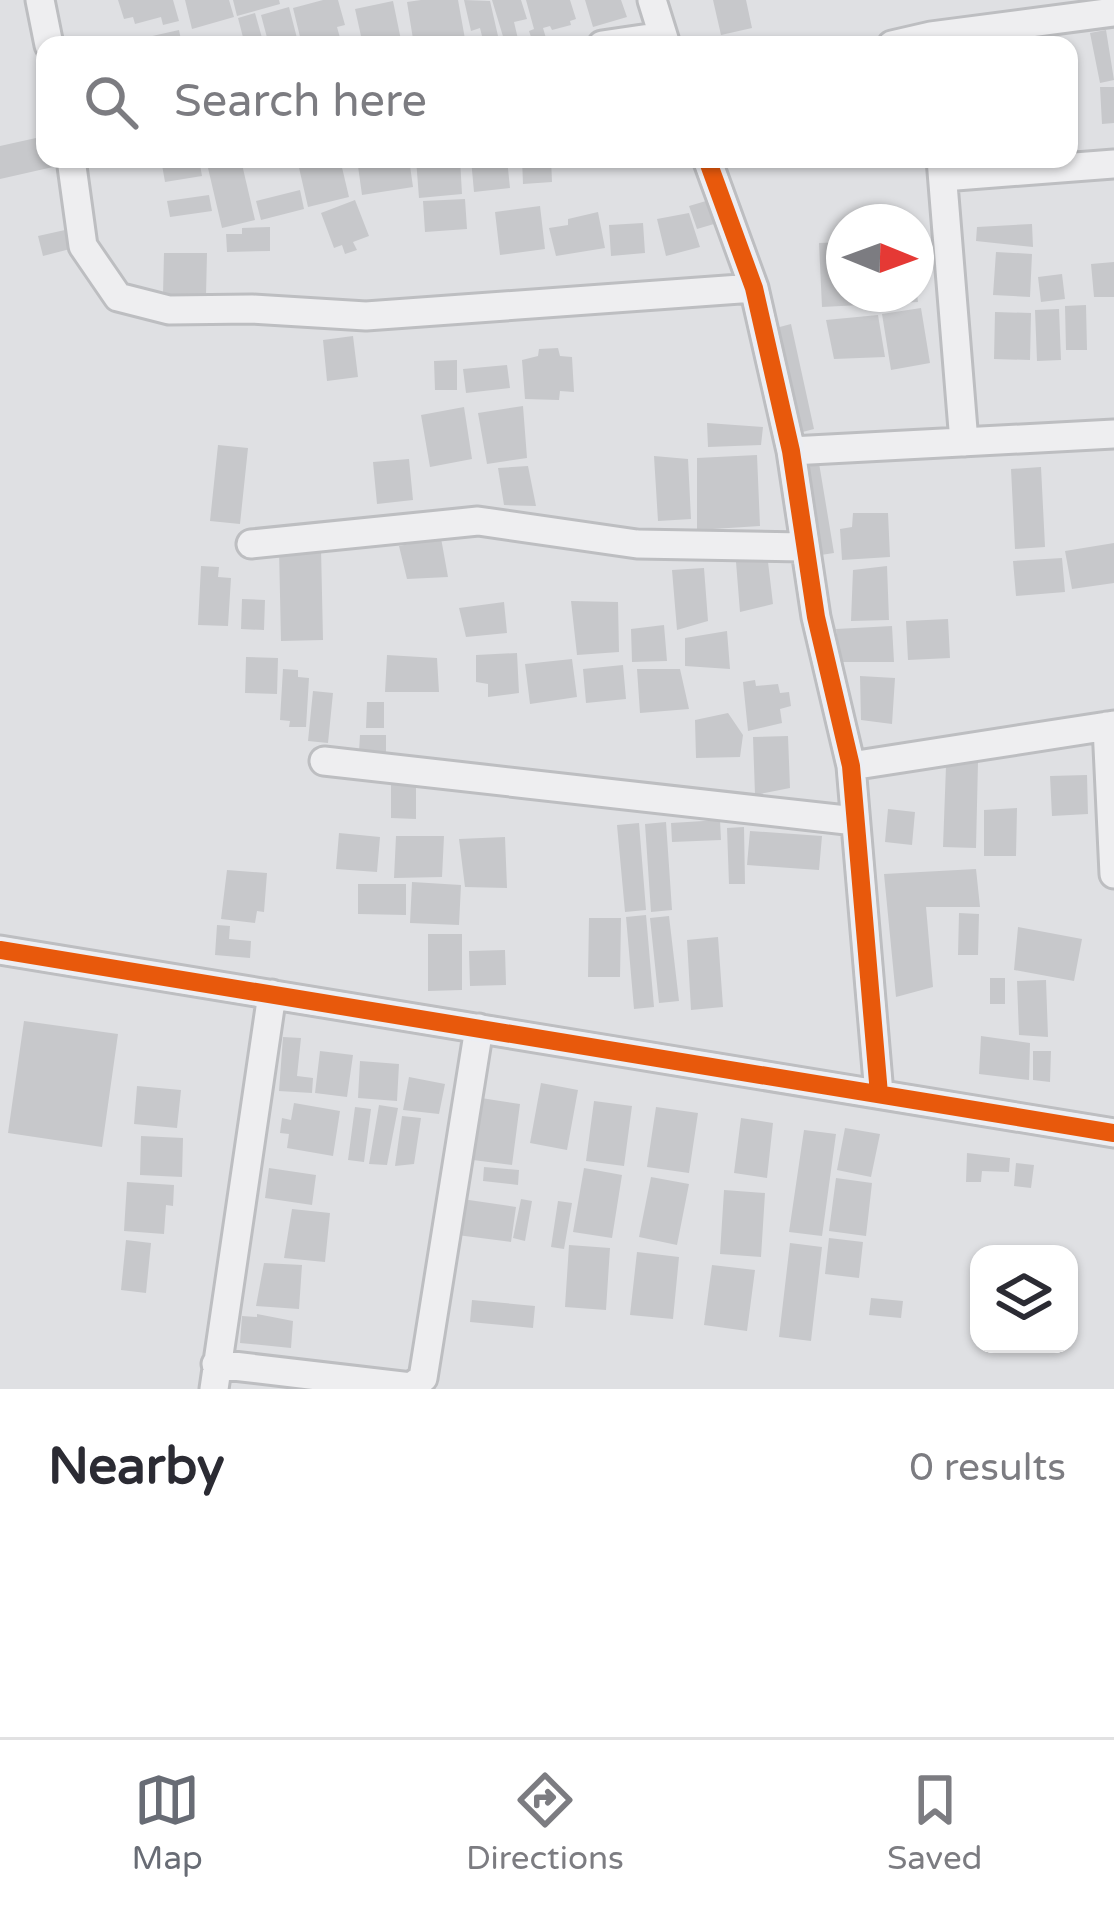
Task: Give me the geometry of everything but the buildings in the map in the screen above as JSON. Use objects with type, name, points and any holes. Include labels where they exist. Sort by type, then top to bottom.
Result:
[{"type":"street","points":[[40,0],[47,36]]},
{"type":"street","points":[[652,0],[663,36]]},
{"type":"street","points":[[957,36],[1114,12]]},
{"type":"street","points":[[1078,165],[1114,164]]},
{"type":"street","points":[[71,168],[83,247],[118,297],[169,310],[366,316],[754,288]]},
{"type":"street","points":[[710,168],[754,288],[850,766],[879,1094]]},
{"type":"street","points":[[942,168],[964,442]]},
{"type":"street","points":[[790,451],[1114,434]]},
{"type":"street","points":[[250,544],[478,521],[637,544],[803,547]]},
{"type":"street","points":[[850,766],[1110,726],[1114,874]]},
{"type":"street","points":[[324,761],[855,821]]},
{"type":"street","points":[[0,950],[1114,1133]]},
{"type":"street","points":[[272,994],[215,1377],[411,1387],[423,1378],[479,1028]]},
{"type":"cycle path","points":[[710,168],[754,288],[791,451],[816,617],[851,766],[879,1094]]},
{"type":"cycle path","points":[[0,950],[1114,1133]]}]
